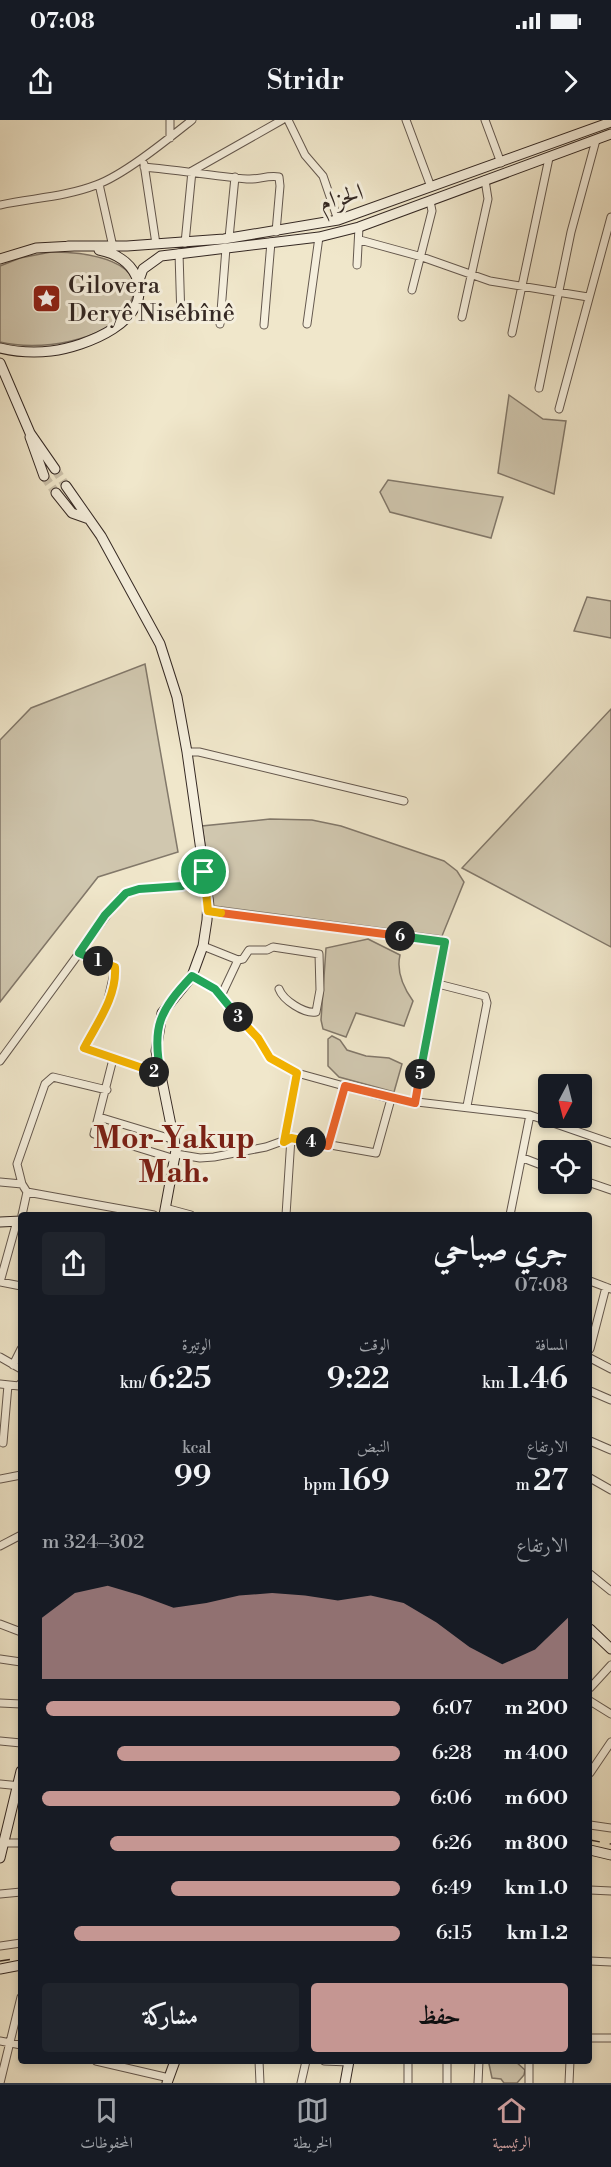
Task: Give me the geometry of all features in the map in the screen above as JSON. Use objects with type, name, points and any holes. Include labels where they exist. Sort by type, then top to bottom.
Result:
[{"type":"main road","name":"الحزام","points":[[68,246],[113,247],[185,243],[276,232],[338,220],[611,122]]},
{"type":"main road","name":"الحزام","points":[[138,284],[143,269],[151,261],[179,253],[319,237],[359,227],[611,134]]},
{"type":"main road","points":[[0,259],[36,248],[68,246],[104,251],[120,258],[132,269],[138,284],[134,309],[112,328],[84,343],[67,348],[25,351],[0,348]]},
{"type":"main road","points":[[25,351],[5,360],[2,366],[27,426],[35,456],[44,476]]},
{"type":"main road","points":[[27,426],[55,469]]},
{"type":"main road","points":[[66,486],[89,519],[144,614],[160,644],[171,673],[187,752],[204,872],[208,911],[203,946],[192,976],[166,1006],[160,1017],[156,1046],[175,1140],[176,1157],[165,1212]]},
{"type":"main road","points":[[57,493],[72,513],[89,519]]},
{"type":"main road","points":[[0,1222],[18,1220]]},
{"type":"main road","points":[[592,1631],[611,1649]]},
{"type":"main road","points":[[0,1858],[2,1843],[18,1788]]},
{"type":"main road","points":[[592,1850],[611,1855]]},
{"type":"main road","points":[[0,1969],[18,1966]]},
{"type":"main road","points":[[167,2081],[175,2064]]},
{"type":"main road","points":[[345,2083],[349,2064]]},
{"type":"street","points":[[170,120],[170,138]]},
{"type":"street","points":[[0,205],[66,194],[99,184],[143,157],[192,120]]},
{"type":"street","points":[[192,171],[282,120]]},
{"type":"street","points":[[288,120],[305,155],[323,176],[338,220]]},
{"type":"street","points":[[406,120],[430,187]]},
{"type":"street","points":[[485,120],[501,163]]},
{"type":"street","points":[[539,388],[558,291],[596,140]]},
{"type":"street","points":[[143,157],[156,244]]},
{"type":"street","points":[[512,333],[549,158]]},
{"type":"street","points":[[144,167],[249,179],[268,175],[279,177],[276,232]]},
{"type":"street","points":[[185,243],[192,171]]},
{"type":"street","points":[[229,238],[235,177]]},
{"type":"street","points":[[462,317],[489,195],[485,180]]},
{"type":"street","points":[[99,184],[113,247]]},
{"type":"street","points":[[412,290],[432,211],[430,201]]},
{"type":"street","points":[[559,409],[564,399],[591,285],[611,217]]},
{"type":"street","points":[[357,265],[359,227]]},
{"type":"street","points":[[307,324],[319,237]]},
{"type":"street","points":[[360,240],[422,257],[490,281],[588,297]]},
{"type":"street","points":[[264,326],[271,242]]},
{"type":"street","points":[[220,324],[226,248]]},
{"type":"street","points":[[179,253],[181,319]]},
{"type":"street","points":[[187,752],[199,752],[404,801]]},
{"type":"street","points":[[0,1061],[105,915],[126,893],[139,889],[182,886],[204,872]]},
{"type":"street","points":[[208,911],[445,942],[415,1103]]},
{"type":"street","points":[[203,946],[237,960],[243,960],[249,950],[267,950],[273,947],[319,954],[320,990],[316,1012],[308,1013],[281,995],[279,989]]},
{"type":"street","points":[[79,953],[115,967],[113,988],[107,1004],[84,1048],[161,1074]]},
{"type":"street","points":[[221,996],[237,960]]},
{"type":"street","points":[[192,976],[209,985],[221,996],[258,1038],[270,1058],[297,1073],[391,1099],[530,1115],[611,1143]]},
{"type":"street","points":[[438,984],[485,996],[487,1003],[467,1107]]},
{"type":"street","points":[[113,1059],[94,1134],[176,1157],[214,1157],[288,1140],[376,1153],[391,1099]]},
{"type":"street","points":[[286,1212],[288,1140],[297,1073]]},
{"type":"street","points":[[22,1212],[27,1192],[22,1184],[17,1164],[45,1084],[53,1077],[61,1077],[107,1090]]},
{"type":"street","points":[[328,1146],[345,1086]]},
{"type":"street","points":[[511,1212],[530,1115]]},
{"type":"street","points":[[99,1117],[175,1140]]},
{"type":"street","points":[[523,1158],[538,1164]]},
{"type":"street","points":[[0,1182],[22,1184]]},
{"type":"street","points":[[592,1183],[611,1190]]},
{"type":"street","points":[[27,1192],[137,1212]]},
{"type":"street","points":[[18,1224],[3,1254],[0,1282],[18,1285]]},
{"type":"street","points":[[592,1282],[609,1288],[592,1342]]},
{"type":"street","points":[[13,1365],[18,1355]]},
{"type":"street","points":[[0,1357],[18,1368]]},
{"type":"street","points":[[592,1359],[611,1369]]},
{"type":"street","points":[[3,1443],[4,1385]]},
{"type":"street","points":[[592,1392],[611,1400]]},
{"type":"street","points":[[592,1442],[611,1450]]},
{"type":"street","points":[[0,1479],[18,1476]]},
{"type":"street","points":[[592,1479],[611,1490]]},
{"type":"street","points":[[0,1546],[18,1537]]},
{"type":"street","points":[[592,1576],[611,1591]]},
{"type":"street","points":[[0,1624],[18,1631]]},
{"type":"street","points":[[0,1659],[18,1662]]},
{"type":"street","points":[[592,1687],[611,1665]]},
{"type":"street","points":[[592,1702],[611,1714]]},
{"type":"street","points":[[0,1703],[18,1704]]},
{"type":"street","points":[[0,1741],[18,1743]]},
{"type":"street","points":[[592,1770],[611,1744]]},
{"type":"street","points":[[0,1784],[18,1785]]},
{"type":"street","points":[[592,1825],[611,1828]]},
{"type":"street","points":[[2,1843],[18,1843]]},
{"type":"street","points":[[592,1890],[611,1891]]},
{"type":"street","points":[[0,1894],[18,1892]]},
{"type":"street","points":[[0,1946],[18,1943]]},
{"type":"street","points":[[592,1961],[611,1962]]},
{"type":"street","points":[[0,2083],[18,2008]]},
{"type":"street","points":[[592,2038],[611,2038]]},
{"type":"street","points":[[0,2041],[18,2044]]},
{"type":"street","points":[[259,2064],[260,2083]]},
{"type":"street","points":[[302,2083],[305,2064]]},
{"type":"street","points":[[408,2064],[408,2083]]},
{"type":"street","points":[[447,2064],[447,2083]]},
{"type":"street","points":[[478,2083],[479,2064]]},
{"type":"street","points":[[529,2064],[529,2083]]},
{"type":"street","points":[[569,2083],[570,2064]]},
{"type":"street","points":[[130,2065],[167,2081]]},
{"type":"shaded area","points":[[51,252],[96,257],[125,269],[133,279],[134,292],[127,308],[117,320],[103,329],[69,342],[15,345],[0,342],[0,266],[20,258]]},
{"type":"shaded area","points":[[509,395],[543,419],[566,421],[554,494],[498,473]]},
{"type":"shaded area","points":[[388,480],[503,497],[491,538],[390,512],[380,492]]},
{"type":"shaded area","points":[[587,597],[611,601],[611,638],[574,631]]},
{"type":"shaded area","points":[[145,664],[178,852],[98,877],[0,1002],[0,740],[31,708]]},
{"type":"shaded area","points":[[611,709],[611,947],[462,868]]},
{"type":"shaded area","points":[[270,819],[312,820],[341,826],[444,861],[457,871],[464,882],[442,936],[214,906],[202,826]]},
{"type":"shaded area","points":[[368,939],[400,955],[401,979],[413,1001],[404,1026],[356,1013],[346,1037],[323,1029],[321,1020],[326,948]]},
{"type":"shaded area","points":[[332,1036],[340,1040],[347,1050],[366,1056],[389,1058],[402,1064],[394,1092],[339,1077],[328,1066],[328,1039]]},
{"type":"shaded area","points":[[489,2064],[518,2064],[525,2070],[517,2083],[504,2083],[501,2079],[492,2078]]},
{"type":"tunnel","points":[[55,469],[66,486]]},
{"type":"tunnel","points":[[44,476],[56,493]]},
{"type":"railway","points":[[592,1840],[611,1844]]},
{"type":"railway","points":[[0,1961],[18,1958]]},
{"type":"place","name":"Gilovera Deryê Nisêbînê","points":[[47,299]]},
{"type":"district","name":"Mor-Yakup Mah.","points":[[174,1155]]},
{"type":"route","points":[[204,872],[208,911],[445,942],[415,1103],[345,1086],[328,1146],[291,1138],[284,1142],[297,1073],[270,1058],[258,1038],[244,1025],[215,989],[192,976],[166,1006],[160,1017],[156,1034],[156,1051],[161,1074],[84,1048],[94,1033],[107,1004],[113,988],[115,967],[79,953],[121,896],[139,889],[176,888],[204,872]]}]
